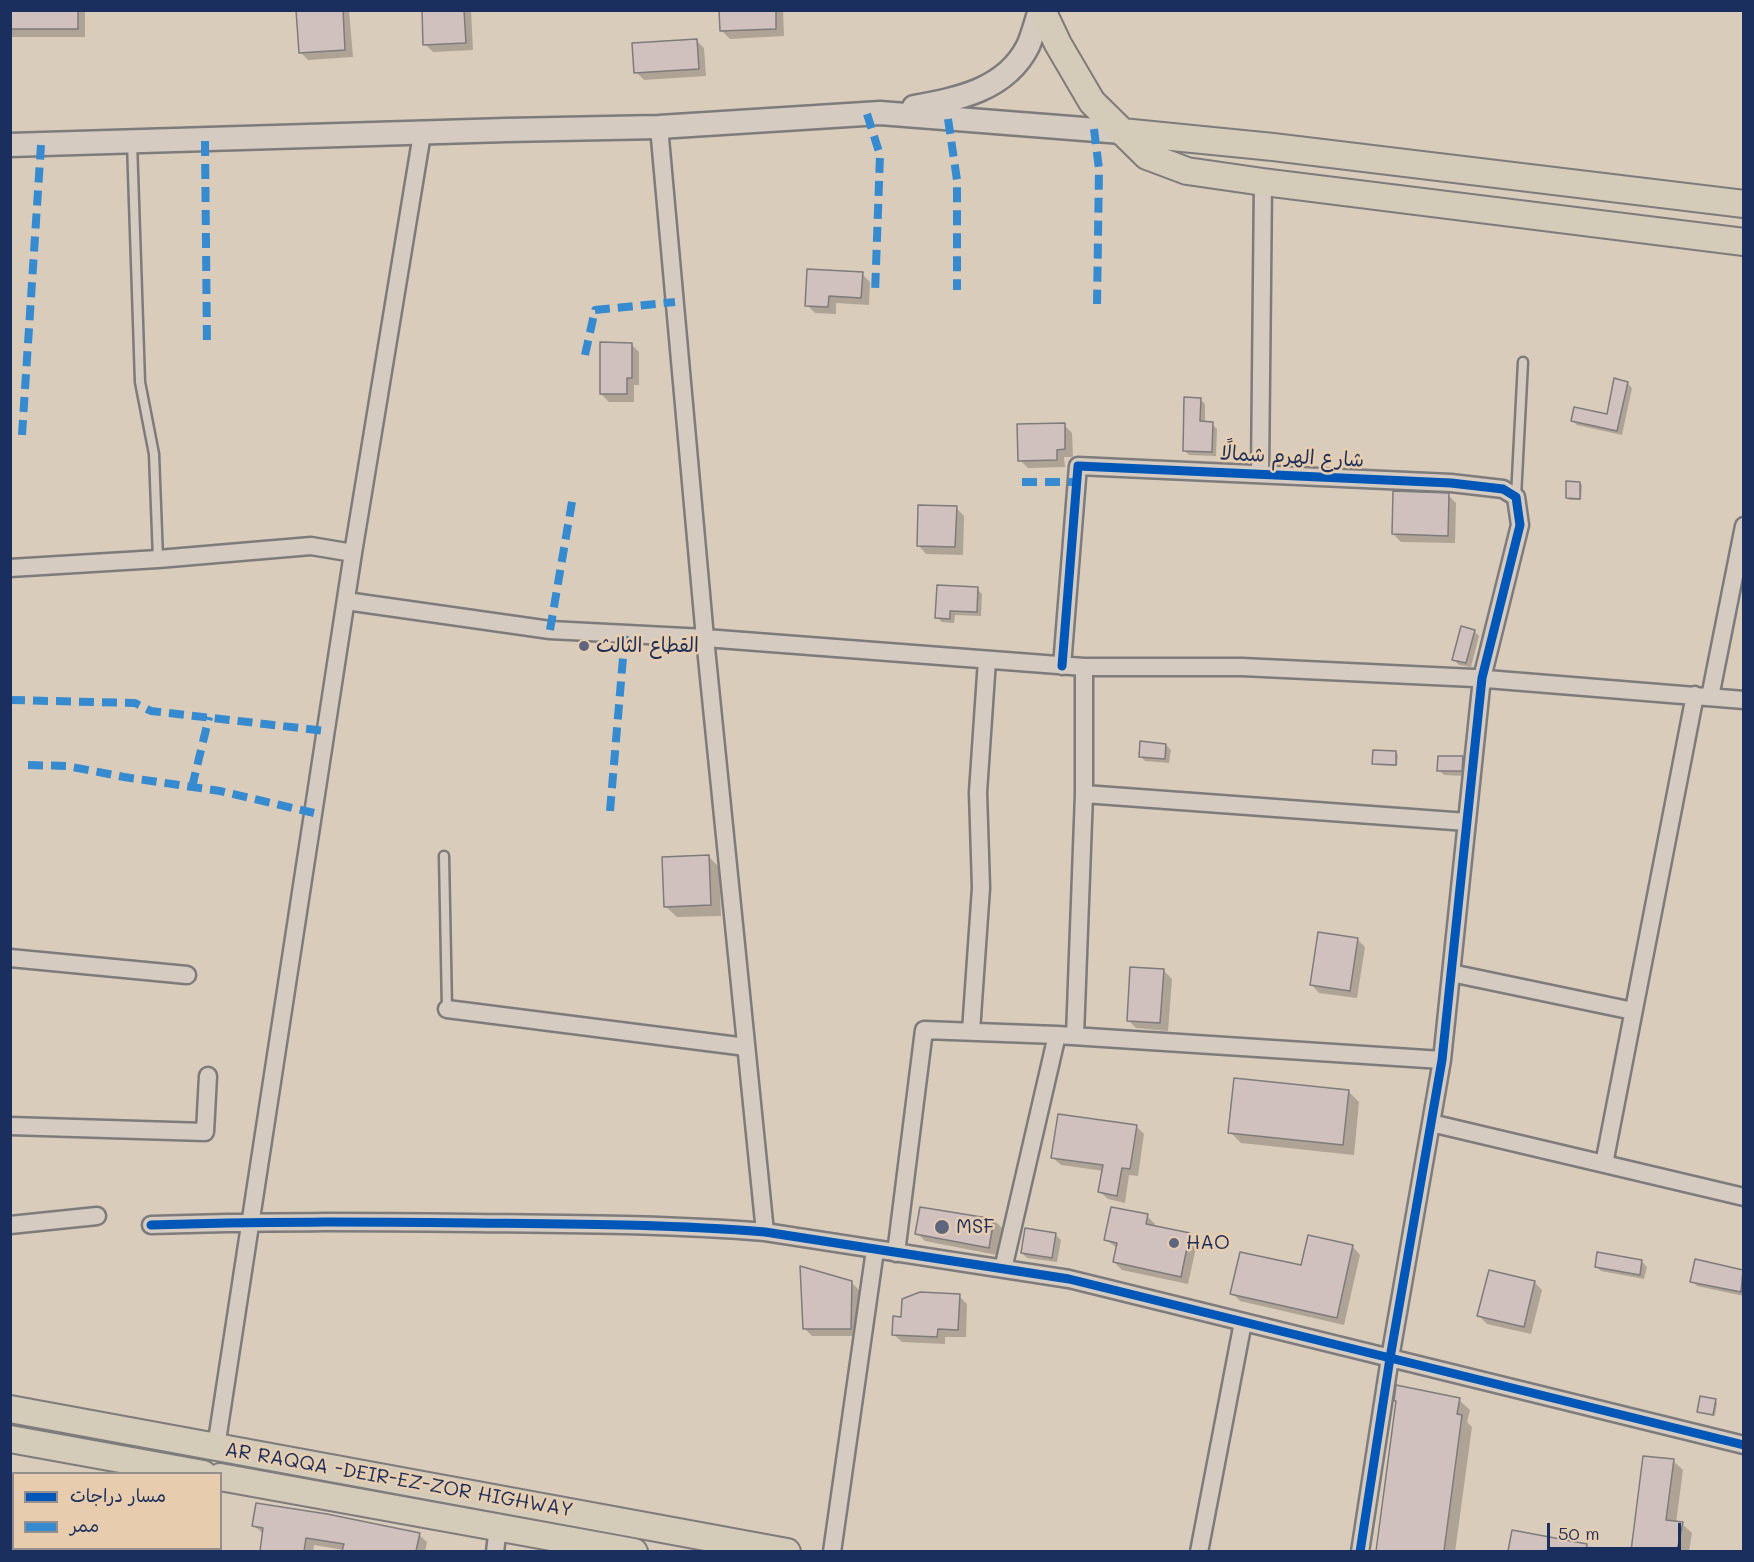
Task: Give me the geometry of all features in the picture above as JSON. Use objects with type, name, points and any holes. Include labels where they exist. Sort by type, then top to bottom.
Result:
[{"type":"main road","points":[[10,145],[659,128],[880,113],[958,99],[994,84],[1015,68],[1029,45],[1041,10]]},
{"type":"main road","points":[[1041,10],[1092,102],[1147,156],[1187,171],[1743,242]]},
{"type":"main road","points":[[880,113],[1122,132],[1273,147],[1743,204]]},
{"type":"main road","name":"AR RAQQA -DEIR-EZ-ZOR HIGHWAY","points":[[10,1409],[787,1551]]},
{"type":"main road","name":"AR RAQQA -DEIR-EZ-ZOR HIGHWAY","points":[[10,1439],[197,1472]]},
{"type":"main road","name":"AR RAQQA -DEIR-EZ-ZOR HIGHWAY","points":[[222,1477],[497,1539],[634,1551]]},
{"type":"street","points":[[659,128],[705,638],[765,1232]]},
{"type":"street","points":[[216,1447],[353,553],[422,134]]},
{"type":"street","points":[[1260,474],[1263,182]]},
{"type":"street","name":"شارع الهرم شمالًا","points":[[1062,666],[1078,466],[1451,483],[1503,489],[1516,497]]},
{"type":"street","points":[[1360,1551],[1390,1358],[1442,1060],[1482,678],[1520,525],[1516,497]]},
{"type":"street","points":[[1604,1164],[1633,1011],[1702,696],[1743,526]]},
{"type":"street","points":[[10,568],[158,559],[311,546],[353,553]]},
{"type":"street","points":[[346,601],[550,630],[705,638],[1084,668],[1242,668],[1482,678],[1743,700]]},
{"type":"street","points":[[971,1031],[981,888],[978,792],[987,660]]},
{"type":"street","points":[[1075,1036],[1084,794],[1084,668]]},
{"type":"street","points":[[1084,794],[1467,822]]},
{"type":"street","points":[[10,958],[187,975]]},
{"type":"street","points":[[1451,973],[1633,1011]]},
{"type":"street","points":[[447,1009],[746,1047]]},
{"type":"street","points":[[896,1253],[924,1030],[1075,1036],[1442,1060]]},
{"type":"street","points":[[1003,1269],[1057,1035]]},
{"type":"street","points":[[10,1126],[205,1132],[208,1076]]},
{"type":"street","points":[[1431,1123],[1743,1197]]},
{"type":"street","points":[[10,1225],[97,1215]]},
{"type":"street","points":[[151,1225],[251,1221],[598,1225],[765,1232],[1069,1279],[1743,1445]]},
{"type":"street","points":[[832,1551],[875,1250]]},
{"type":"street","points":[[1199,1551],[1243,1322]]},
{"type":"lane","points":[[132,142],[140,382],[154,454],[158,559]]},
{"type":"lane","points":[[1516,497],[1523,362]]},
{"type":"lane","points":[[444,856],[447,1009]]},
{"type":"building","points":[[10,10],[78,10],[78,29],[10,29]]},
{"type":"building","points":[[296,10],[343,10],[345,50],[299,53]]},
{"type":"building","points":[[422,10],[464,10],[466,43],[423,45]]},
{"type":"building","points":[[719,10],[776,10],[776,29],[720,31]]},
{"type":"building","points":[[697,39],[699,69],[634,73],[632,43]]},
{"type":"building","points":[[807,269],[863,272],[861,298],[829,296],[828,307],[805,306]]},
{"type":"building","points":[[600,342],[632,343],[632,378],[627,378],[627,394],[600,394]]},
{"type":"building","points":[[1614,378],[1628,382],[1617,431],[1571,421],[1574,407],[1607,414]]},
{"type":"building","points":[[1184,397],[1201,398],[1200,421],[1213,422],[1212,452],[1183,451]]},
{"type":"building","points":[[1065,423],[1065,449],[1057,450],[1057,460],[1018,461],[1017,424]]},
{"type":"building","points":[[1566,481],[1580,482],[1580,499],[1566,498]]},
{"type":"building","points":[[1393,491],[1449,493],[1448,536],[1392,534]]},
{"type":"building","points":[[918,505],[957,506],[955,547],[917,546]]},
{"type":"building","points":[[937,585],[978,587],[977,612],[950,611],[950,619],[935,618]]},
{"type":"building","points":[[1461,626],[1475,630],[1466,663],[1452,660]]},
{"type":"building","points":[[1140,741],[1166,744],[1165,759],[1139,757]]},
{"type":"building","points":[[1373,750],[1396,751],[1396,765],[1372,764]]},
{"type":"building","points":[[1438,756],[1463,756],[1462,771],[1437,771]]},
{"type":"building","points":[[709,855],[711,905],[664,907],[662,857]]},
{"type":"building","points":[[1318,932],[1358,938],[1350,991],[1310,985]]},
{"type":"building","points":[[1130,967],[1164,969],[1160,1023],[1127,1021]]},
{"type":"building","points":[[1234,1078],[1349,1090],[1343,1145],[1228,1133]]},
{"type":"building","points":[[1058,1114],[1137,1125],[1130,1169],[1122,1168],[1117,1196],[1098,1192],[1103,1165],[1051,1158]]},
{"type":"building","points":[[920,1207],[994,1219],[989,1248],[915,1234]]},
{"type":"building","name":"HAO","points":[[1111,1207],[1148,1214],[1146,1224],[1190,1233],[1181,1277],[1113,1262],[1117,1243],[1104,1240]]},
{"type":"building","points":[[1025,1228],[1056,1233],[1052,1258],[1021,1253]]},
{"type":"building","points":[[1308,1235],[1353,1245],[1337,1318],[1230,1294],[1240,1252],[1301,1265]]},
{"type":"building","points":[[1597,1252],[1642,1260],[1640,1275],[1595,1267]]},
{"type":"building","points":[[1695,1259],[1743,1270],[1741,1292],[1690,1282]]},
{"type":"building","points":[[800,1266],[852,1281],[851,1329],[803,1329]]},
{"type":"building","points":[[1489,1270],[1535,1281],[1524,1327],[1477,1316]]},
{"type":"building","points":[[920,1292],[960,1294],[958,1330],[938,1329],[937,1337],[892,1335],[893,1316],[901,1317],[902,1299]]},
{"type":"building","points":[[1396,1385],[1460,1398],[1457,1414],[1462,1415],[1444,1551],[1376,1551],[1396,1401],[1394,1401]]},
{"type":"building","points":[[1700,1396],[1716,1399],[1713,1415],[1697,1412]]},
{"type":"building","points":[[1643,1456],[1674,1459],[1666,1520],[1683,1522],[1677,1551],[1631,1551]]},
{"type":"building","points":[[256,1503],[327,1514],[420,1533],[416,1551],[342,1551],[344,1544],[306,1538],[304,1551],[260,1551],[263,1528],[252,1526]]},
{"type":"building","points":[[1512,1530],[1587,1544],[1586,1551],[1508,1551]]},
{"type":"marked path","points":[[867,114],[880,155],[875,294]]},
{"type":"marked path","points":[[948,119],[957,180],[957,290]]},
{"type":"marked path","points":[[1094,129],[1099,169],[1097,304]]},
{"type":"marked path","points":[[205,141],[207,348]]},
{"type":"marked path","points":[[22,435],[41,145]]},
{"type":"marked path","points":[[585,355],[595,310],[675,302]]},
{"type":"marked path","points":[[1022,482],[1076,482]]},
{"type":"marked path","points":[[550,630],[573,496]]},
{"type":"marked path","points":[[610,811],[625,634]]},
{"type":"marked path","points":[[10,700],[135,703],[151,711],[326,731]]},
{"type":"marked path","points":[[192,787],[209,717]]},
{"type":"marked path","points":[[28,765],[67,766],[220,791],[314,813]]},
{"type":"cycle path","points":[[1062,666],[1078,466],[1451,483],[1503,489],[1516,497],[1520,525],[1482,678],[1442,1060],[1390,1358],[1360,1552]]},
{"type":"cycle path","points":[[151,1225],[312,1222],[547,1224],[656,1226],[765,1232],[1069,1279],[1744,1445]]},
{"type":"place","name":"القطاع الثالث","points":[[584,646]]},
{"type":"place","name":"MSF","points":[[942,1227]]},
{"type":"place","name":"HAO","points":[[1174,1243]]}]
